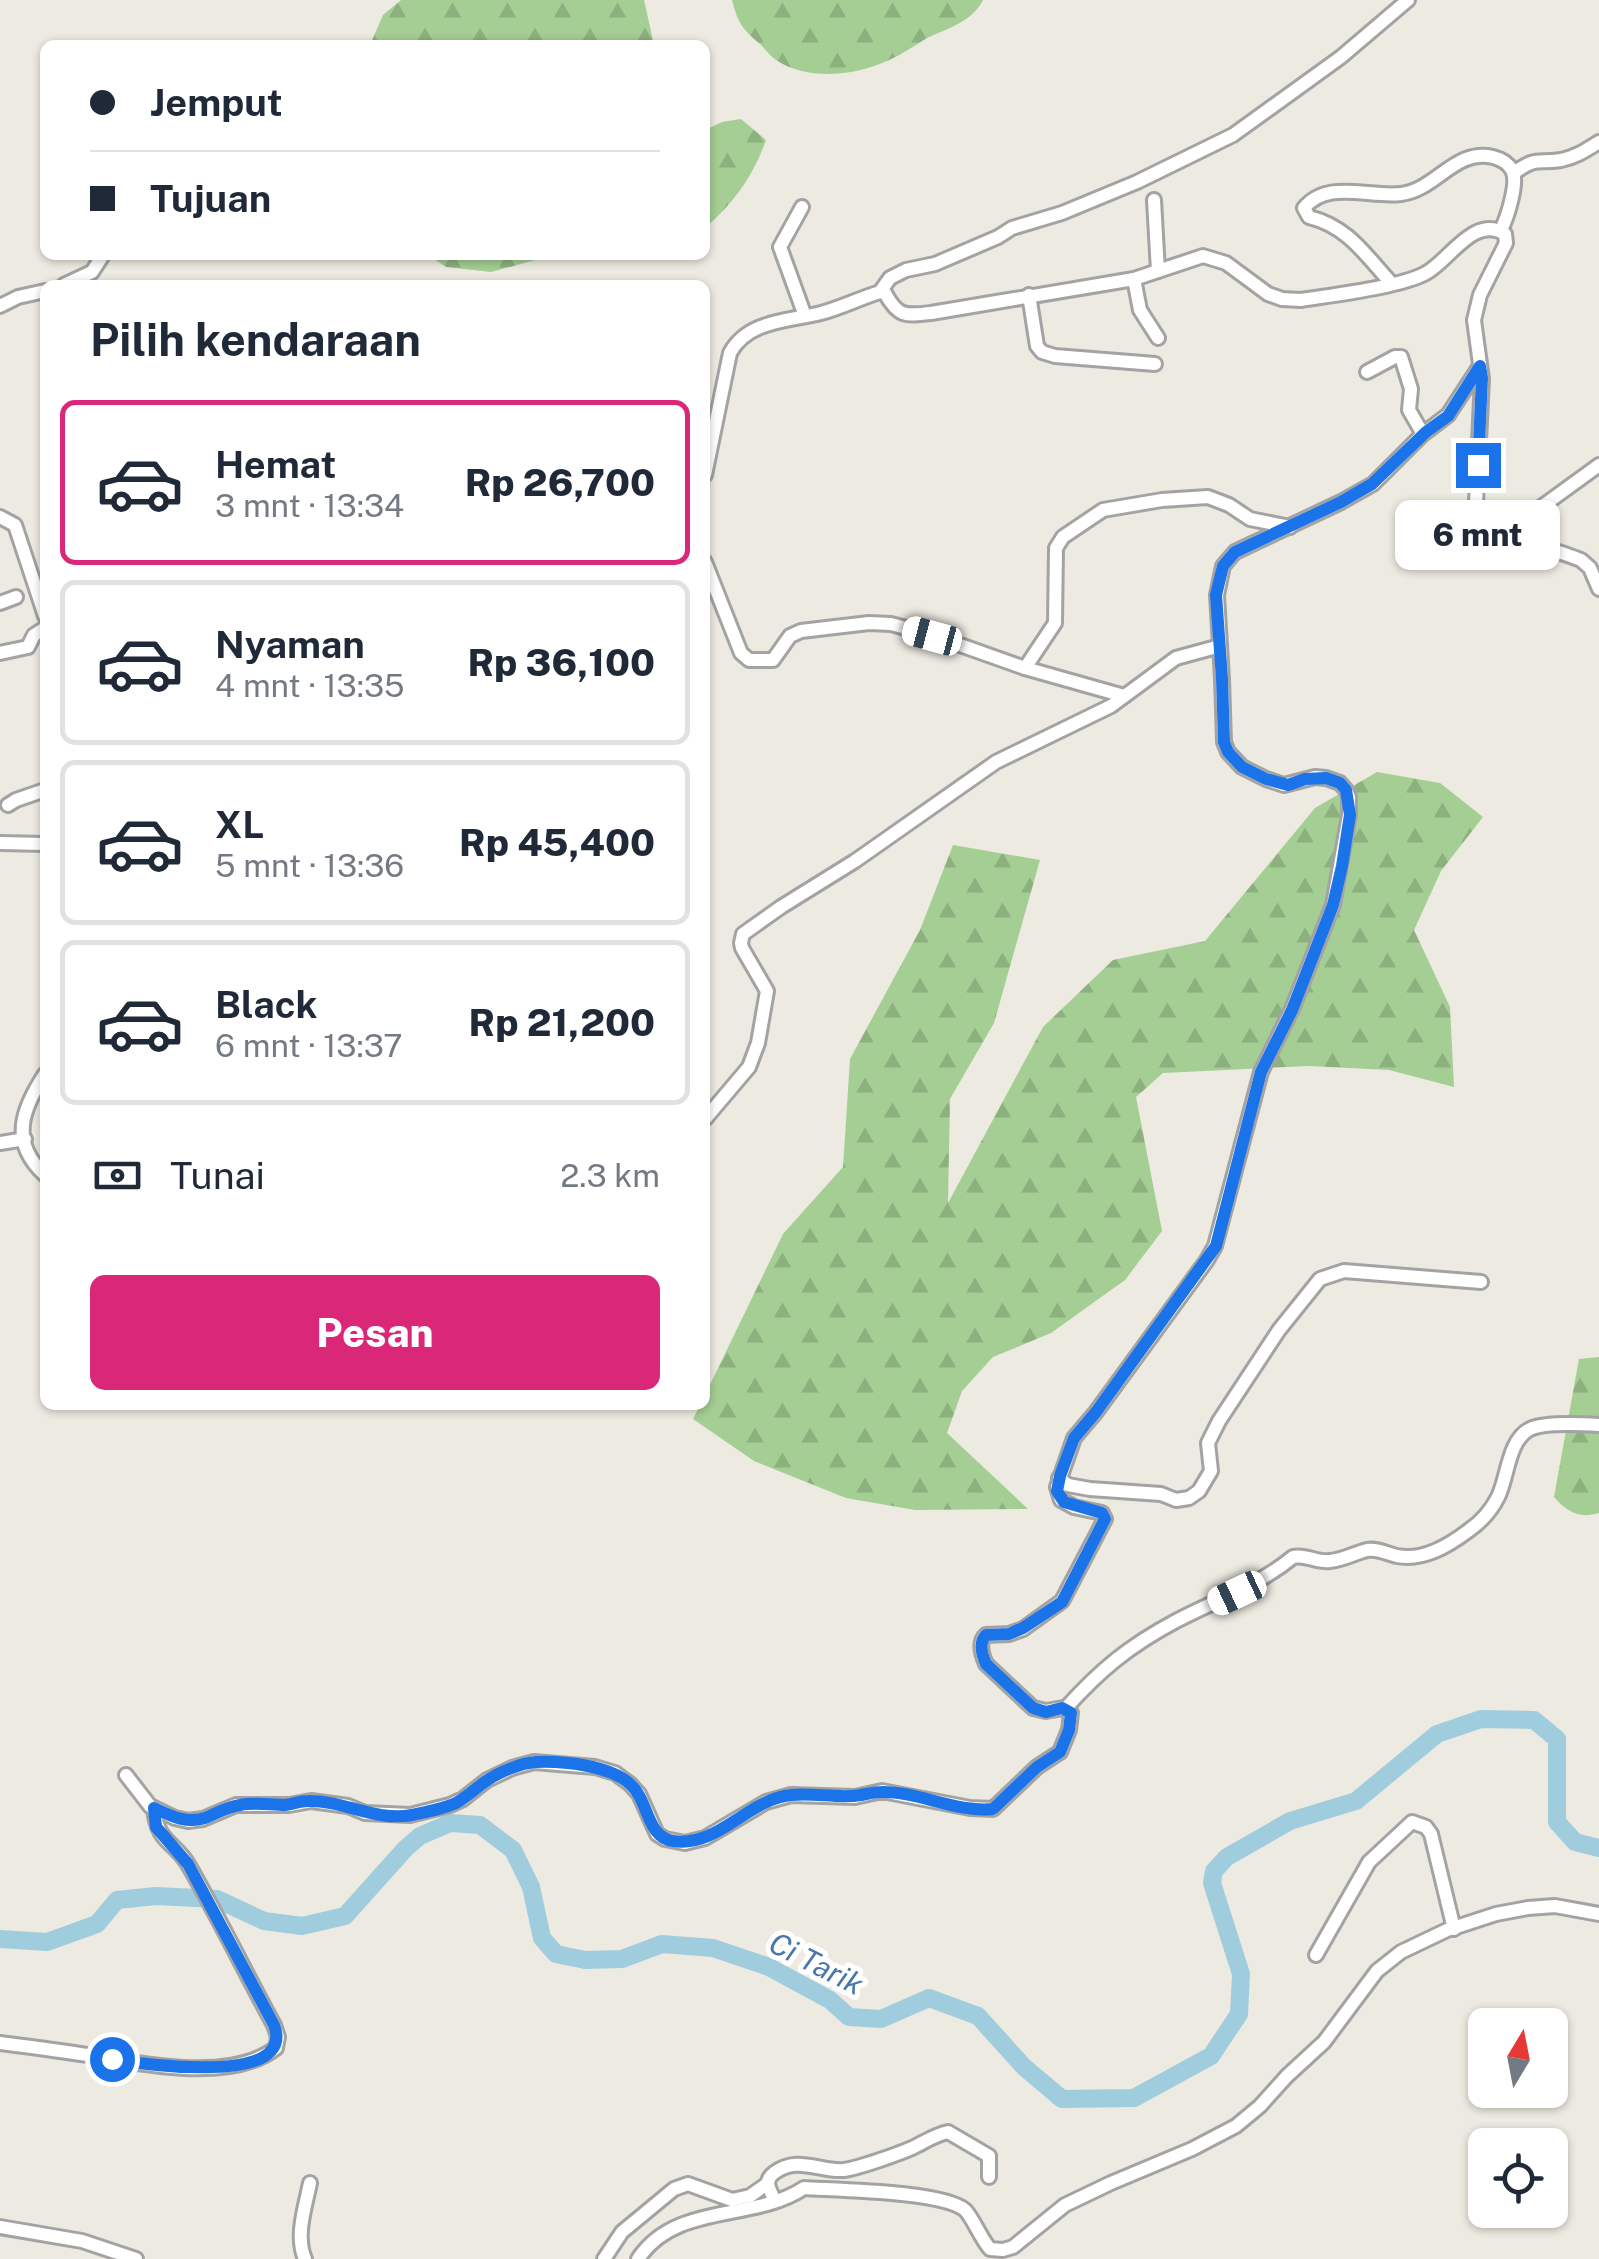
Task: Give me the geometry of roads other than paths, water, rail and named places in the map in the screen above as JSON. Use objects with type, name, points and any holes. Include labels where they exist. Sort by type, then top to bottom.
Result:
[{"type":"street","points":[[710,450],[725,374],[734,346],[746,335],[761,327],[835,309],[880,292],[890,278],[906,270],[935,264],[1012,228],[1062,213],[1233,135],[1341,57],[1408,0]]},
{"type":"street","points":[[1514,172],[1530,160],[1565,159],[1599,142]]},
{"type":"street","points":[[1392,284],[1369,254],[1343,233],[1309,217],[1304,208],[1311,200],[1333,192],[1413,192],[1475,156],[1498,158],[1514,172],[1501,230]]},
{"type":"street","points":[[1154,200],[1158,271]]},
{"type":"street","points":[[802,206],[780,253],[805,316]]},
{"type":"street","points":[[880,292],[885,293],[894,309],[908,315],[932,313],[1134,279],[1196,256],[1212,257],[1238,270],[1268,294],[1301,300],[1392,284],[1428,273],[1468,237],[1490,229],[1501,230],[1507,237],[1506,243],[1480,295],[1474,320],[1481,395],[1478,514],[1506,532],[1581,560],[1598,582]]},
{"type":"street","points":[[75,280],[92,272],[100,260]]},
{"type":"street","points":[[1134,279],[1140,310],[1158,338]]},
{"type":"street","points":[[0,306],[40,292]]},
{"type":"street","points":[[1029,295],[1036,346],[1042,352],[1155,364]]},
{"type":"street","points":[[1367,372],[1401,357],[1411,390],[1409,410],[1423,434]]},
{"type":"street","points":[[1480,366],[1448,416],[1423,434],[1372,484],[1235,552],[1223,566],[1216,595],[1224,742],[1242,767],[1284,785],[1315,777],[1340,783],[1349,797],[1350,815],[1342,866],[1333,905],[1292,1010],[1261,1072],[1216,1246],[1076,1434],[1059,1478],[1057,1491],[1061,1500],[1102,1513],[1105,1519],[1062,1602],[1023,1628],[1009,1634],[984,1636],[986,1664],[1033,1708],[1046,1712],[1065,1709],[1107,1665],[1139,1642],[1237,1593],[1293,1557],[1302,1555],[1330,1562],[1370,1549],[1413,1556],[1448,1544],[1488,1514],[1523,1434],[1549,1424],[1599,1425]]},
{"type":"street","points":[[1506,532],[1599,466]]},
{"type":"street","points":[[1025,668],[1055,624],[1056,548],[1063,536],[1095,514],[1162,500],[1208,497],[1250,519],[1290,527]]},
{"type":"street","points":[[0,517],[15,525],[40,601]]},
{"type":"street","points":[[710,575],[741,653],[748,660],[773,660],[790,636],[801,631],[877,623],[932,636],[1124,696]]},
{"type":"street","points":[[0,603],[16,598]]},
{"type":"street","points":[[0,654],[28,647],[40,631]]},
{"type":"street","points":[[710,1112],[749,1067],[758,1043],[767,990],[742,948],[743,934],[996,762],[1111,706],[1176,658],[1220,646]]},
{"type":"street","points":[[8,805],[40,792]]},
{"type":"street","points":[[0,843],[40,844]]},
{"type":"street","points":[[40,1082],[23,1114],[25,1140],[40,1170]]},
{"type":"street","points":[[0,1143],[25,1140]]},
{"type":"street","points":[[1059,1478],[1090,1490],[1161,1494],[1176,1500],[1189,1498],[1211,1471],[1208,1444],[1218,1421],[1320,1279],[1344,1271],[1481,1282]]},
{"type":"street","points":[[126,1775],[154,1808],[188,1820],[236,1806],[311,1801],[348,1806],[365,1813],[410,1816],[450,1805],[487,1780],[534,1762],[595,1767],[630,1784],[639,1794],[657,1834],[685,1842],[705,1838],[766,1802],[791,1795],[855,1796],[882,1792],[993,1809],[1037,1767],[1060,1752],[1072,1720],[1065,1709]]},
{"type":"street","points":[[0,2042],[142,2064],[200,2068],[242,2064],[268,2054],[278,2043],[277,2030],[186,1860],[156,1827],[154,1808]]},
{"type":"street","points":[[1316,1955],[1369,1862],[1412,1822],[1426,1827],[1431,1834],[1454,1928]]},
{"type":"street","points":[[638,2259],[656,2239],[676,2226],[696,2218],[756,2207],[804,2188],[937,2200],[959,2206],[990,2249],[1002,2250],[1082,2197],[1236,2126],[1324,2042],[1377,1971],[1401,1952],[1496,1914],[1555,1906],[1599,1914]]},
{"type":"street","points":[[604,2259],[622,2232],[674,2188],[688,2184],[732,2200],[750,2196],[786,2166],[842,2170],[948,2132],[989,2156],[989,2177]]},
{"type":"street","points":[[842,2170],[844,2190]]},
{"type":"street","points":[[305,2259],[299,2235],[310,2183]]},
{"type":"street","points":[[767,2184],[774,2201]]},
{"type":"street","points":[[0,2227],[82,2241],[136,2259]]},
{"type":"waterway","name":"Ci Tarik","points":[[0,1939],[47,1942],[97,1924],[117,1900],[156,1896],[217,1899],[264,1921],[302,1926],[345,1916],[420,1836],[450,1823],[480,1825],[513,1850],[531,1887],[542,1938],[556,1954],[585,1960],[622,1959],[662,1944],[713,1948],[769,1967],[830,2000],[849,2017],[881,2019],[929,1998],[978,2016],[1024,2067],[1062,2099],[1134,2098],[1211,2056],[1239,2014],[1241,1974],[1212,1883],[1214,1871],[1227,1857],[1290,1821],[1356,1801],[1437,1734],[1481,1719],[1534,1720],[1557,1739],[1557,1822],[1575,1842],[1599,1848]]}]
